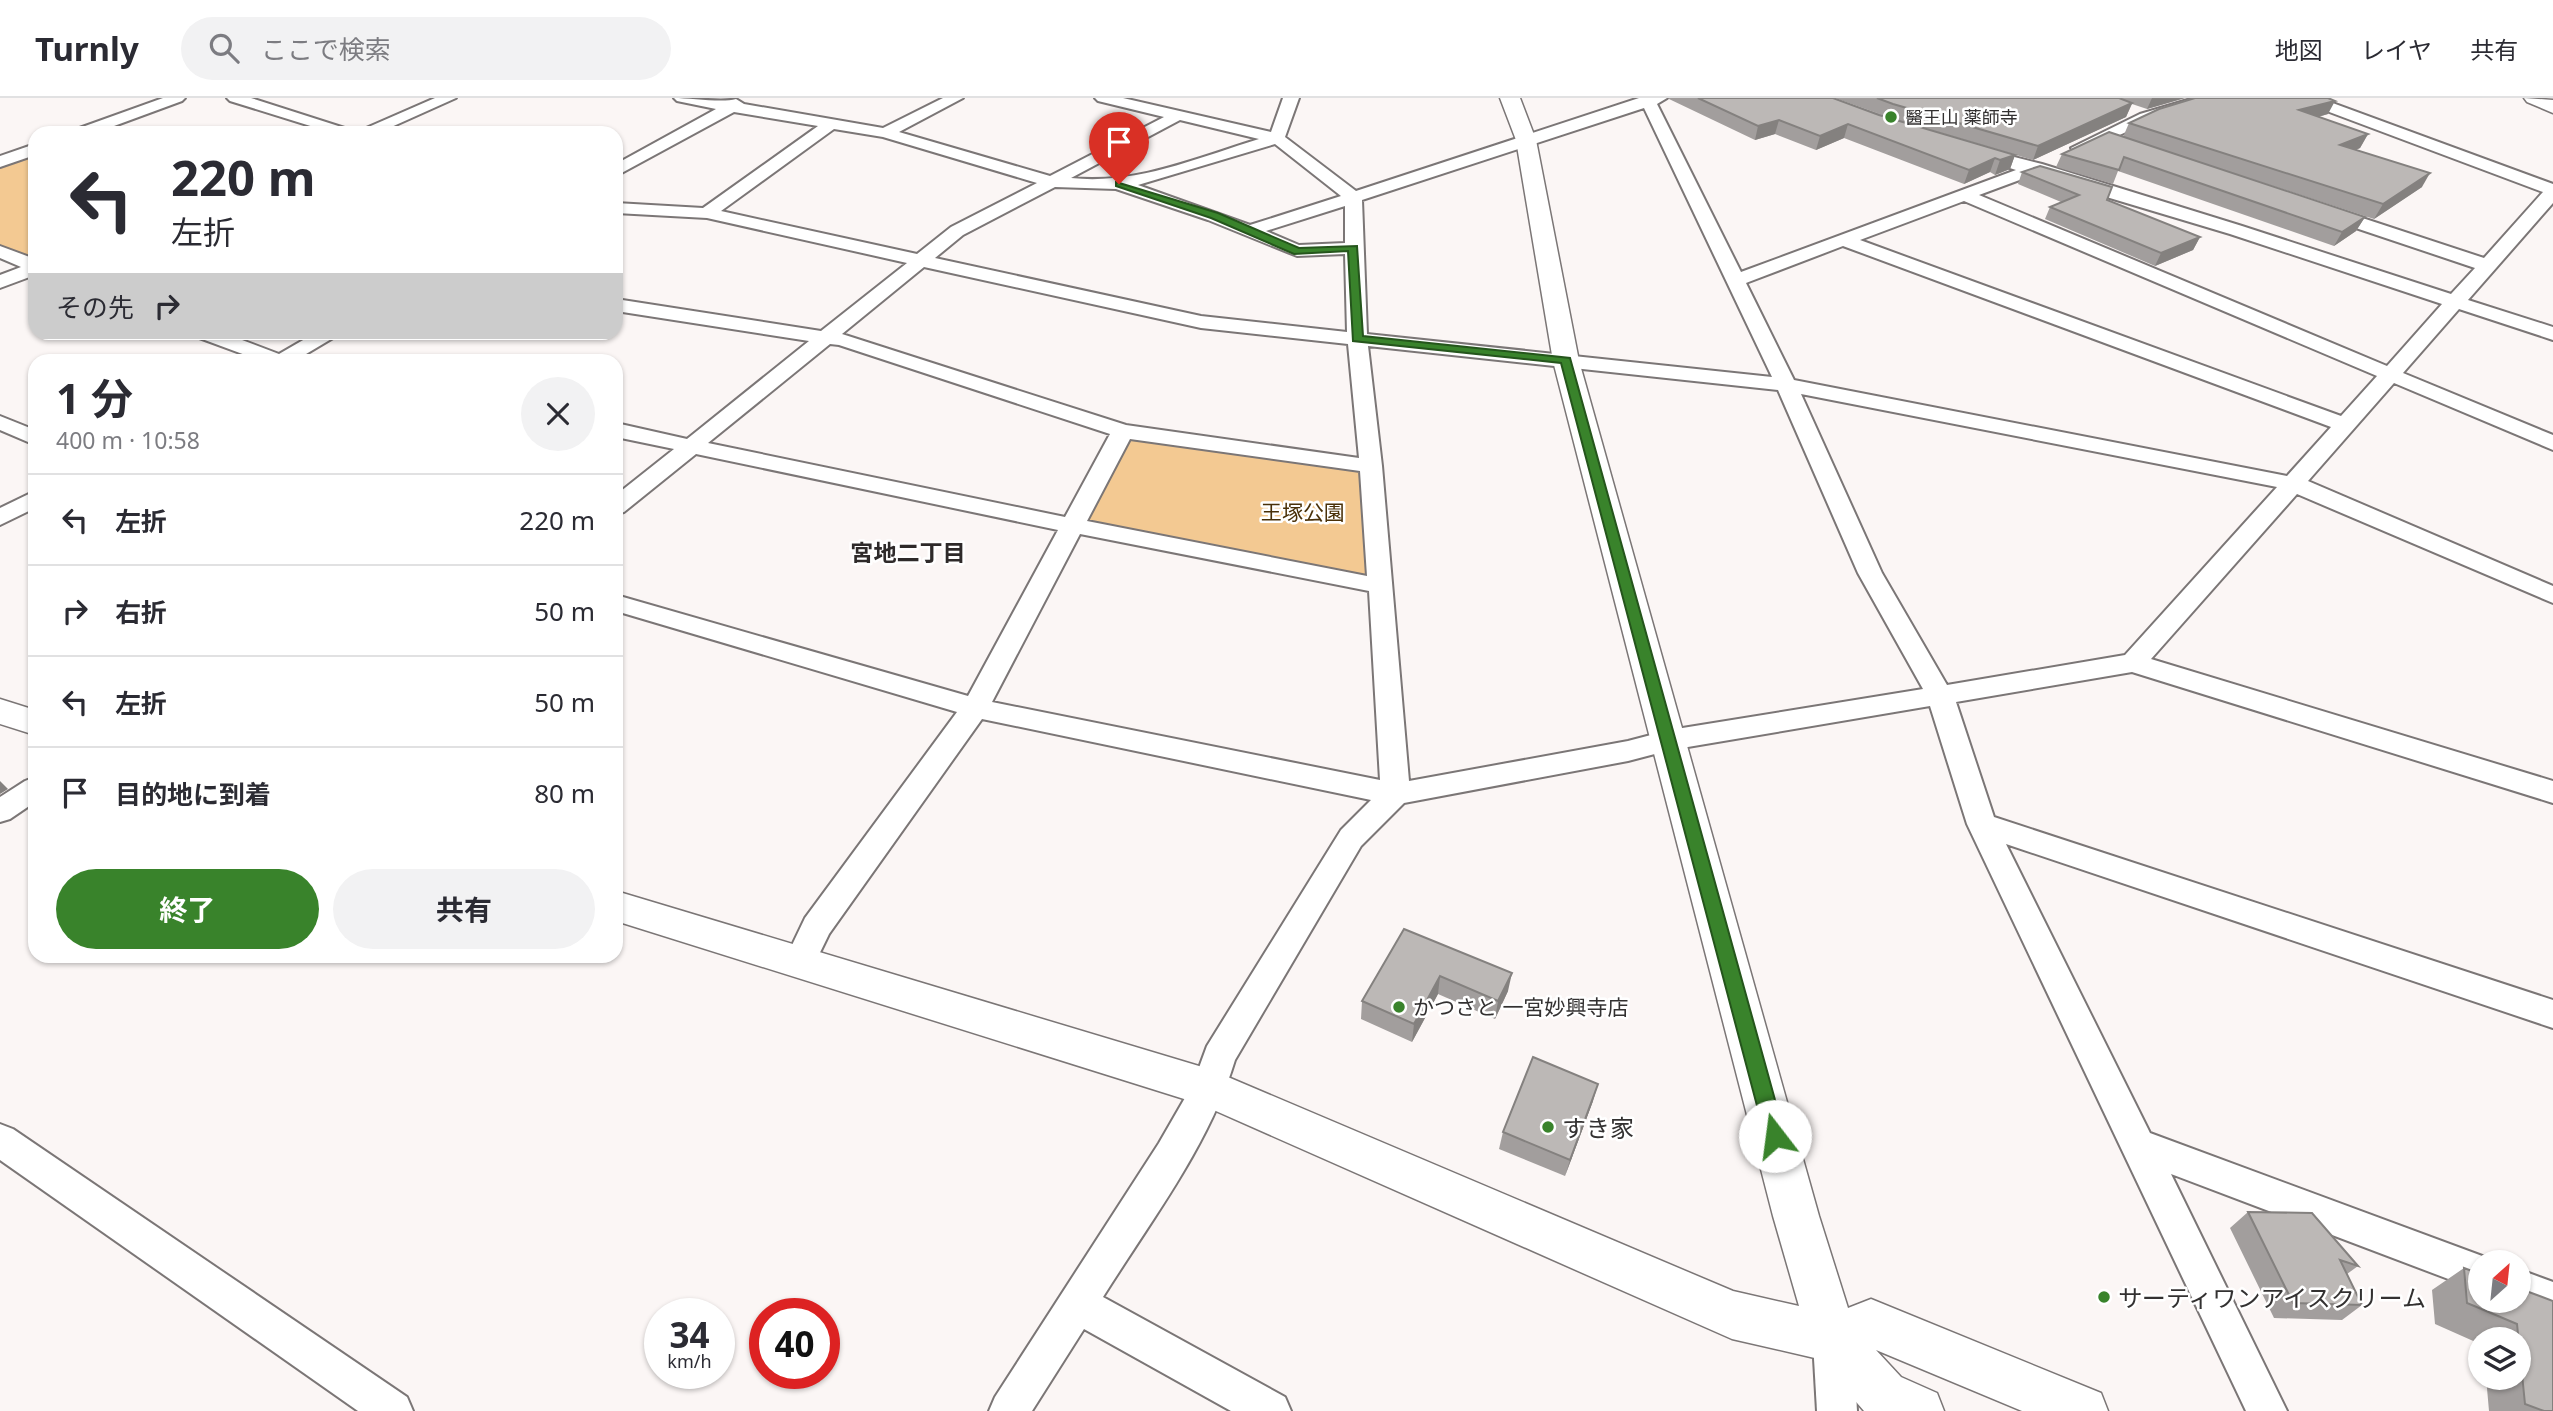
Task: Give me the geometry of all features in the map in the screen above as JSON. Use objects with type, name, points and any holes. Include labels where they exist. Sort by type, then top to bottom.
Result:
[{"type":"street","points":[[99,126],[177,98]]},
{"type":"street","points":[[235,98],[327,126]]},
{"type":"street","points":[[381,126],[448,98]]},
{"type":"street","points":[[682,98],[739,102],[831,124],[885,133],[1048,181],[1089,186],[1119,184],[1277,138]]},
{"type":"street","points":[[885,133],[955,98]]},
{"type":"street","points":[[1103,98],[1277,138],[1353,197]]},
{"type":"street","points":[[1277,138],[1291,98]]},
{"type":"street","points":[[1510,98],[1526,140],[1566,360],[1796,1216],[1833,1338],[1837,1411]]},
{"type":"street","points":[[1735,280],[2032,170],[2146,117],[2210,98]]},
{"type":"street","points":[[2133,663],[2553,191],[2305,98]]},
{"type":"street","points":[[2534,98],[2553,107]]},
{"type":"street","points":[[1252,230],[1651,99],[1786,385],[1870,573],[1940,695],[1982,824],[2267,1411]]},
{"type":"street","points":[[623,167],[739,102]]},
{"type":"street","points":[[2121,107],[2146,117]]},
{"type":"street","points":[[623,501],[957,231],[1048,181],[1179,115]]},
{"type":"street","points":[[707,213],[831,124]]},
{"type":"street","points":[[2104,138],[2130,146]]},
{"type":"street","points":[[1957,146],[2235,230],[2553,334]]},
{"type":"street","points":[[0,162],[28,152]]},
{"type":"street","points":[[1119,184],[1252,230],[1297,251],[1353,248]]},
{"type":"street","points":[[1962,194],[2553,443]]},
{"type":"street","points":[[1009,1411],[1172,1155],[1209,1088],[1219,1056],[1351,838],[1395,794],[1371,466],[1357,338],[1353,197]]},
{"type":"street","points":[[623,208],[707,213],[1201,322],[1786,385],[2294,484],[2553,595]]},
{"type":"street","points":[[2315,208],[2486,265]]},
{"type":"street","points":[[1846,240],[2346,425]]},
{"type":"street","points":[[0,251],[28,264]]},
{"type":"street","points":[[0,282],[28,270]]},
{"type":"street","points":[[623,307],[842,340],[1123,431],[1371,466]]},
{"type":"street","points":[[223,340],[262,354]]},
{"type":"street","points":[[291,354],[318,340]]},
{"type":"street","points":[[0,422],[28,435]]},
{"type":"street","points":[[799,964],[816,927],[975,708],[1123,431]]},
{"type":"street","points":[[623,432],[1381,586]]},
{"type":"street","points":[[0,518],[28,502]]},
{"type":"street","points":[[623,605],[975,708],[1395,794],[1628,751],[1670,740],[2133,663],[2553,792]]},
{"type":"street","points":[[0,712],[28,721]]},
{"type":"street","points":[[0,811],[28,793]]},
{"type":"street","points":[[1982,824],[2553,1014]]},
{"type":"street","points":[[623,908],[1209,1088],[1732,1315],[1833,1338],[1871,1323],[2083,1411]]},
{"type":"street","points":[[0,1140],[393,1411]]},
{"type":"street","points":[[2138,1145],[2468,1269]]},
{"type":"street","points":[[2531,1293],[2553,1301]]},
{"type":"street","points":[[1077,1304],[1271,1411]]},
{"type":"street","points":[[1833,1338],[1883,1395],[1919,1411]]},
{"type":"green space","points":[[28,155],[28,257],[0,245],[0,165]]},
{"type":"green space","name":"王塚公園","points":[[1130,437],[1364,469],[1368,576],[1083,522]]},
{"type":"building","points":[[1698,98],[1833,98],[1879,115],[2015,155],[2000,160],[1995,158],[1969,170],[1848,124],[1820,136],[1779,120],[1758,126]]},
{"type":"building","points":[[1877,98],[2119,98],[2132,103],[2038,146]]},
{"type":"building","points":[[2195,98],[2328,98],[2335,101],[2299,110],[2368,134],[2340,145],[2430,173],[2383,204],[2129,123],[2159,109]]},
{"type":"building","points":[[2109,132],[2365,217],[2342,232],[2124,157],[2119,170],[2062,154]]},
{"type":"building","points":[[2040,166],[2112,187],[2107,200],[2200,237],[2161,253],[2050,207],[2079,195],[2022,172]]},
{"type":"building","name":"かつさと 一宮妙興寺店","points":[[1404,929],[1512,973],[1498,1001],[1440,976],[1414,1024],[1362,1001]]},
{"type":"building","points":[[1533,1057],[1598,1084],[1570,1160],[1503,1132]]},
{"type":"building","points":[[2248,1212],[2312,1213],[2358,1266],[2340,1260],[2362,1305],[2293,1303]]},
{"type":"building","points":[[2464,1268],[2468,1270],[2467,1303]]},
{"type":"building","points":[[2531,1293],[2553,1301],[2553,1411],[2544,1411],[2525,1404],[2524,1390],[2531,1390],[2531,1327],[2517,1327],[2517,1324],[2491,1313],[2531,1313]]},
{"type":"place","name":"醫王山 薬師寺","points":[[1891,117]]},
{"type":"place","name":"かつさと 一宮妙興寺店","points":[[1399,1007]]},
{"type":"place","name":"すき家","points":[[1548,1127]]},
{"type":"place","name":"サーティワンアイスクリーム","points":[[2104,1297]]},
{"type":"district","name":"宮地二丁目","points":[[908,552]]},
{"type":"route","points":[[1119,184],[1214,215],[1297,251],[1353,248],[1357,338],[1566,360],[1775,1136]]}]
